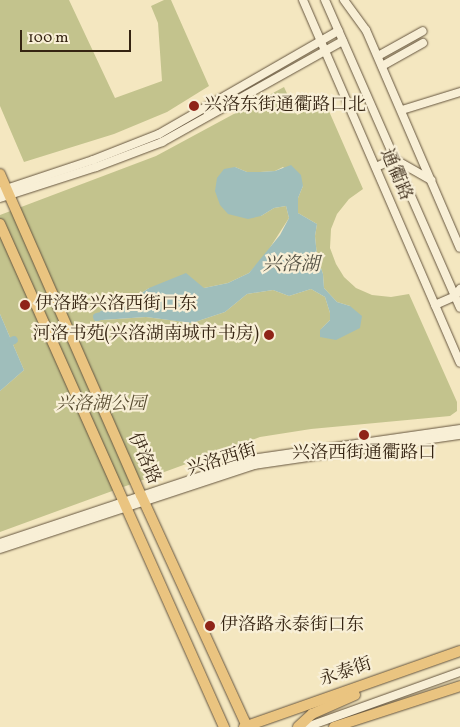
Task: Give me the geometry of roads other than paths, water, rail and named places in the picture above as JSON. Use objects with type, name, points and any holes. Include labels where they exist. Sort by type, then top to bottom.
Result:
[{"type":"main road","name":"伊洛路","points":[[0,174],[4,193],[245,726]]},
{"type":"main road","name":"伊洛路","points":[[0,224],[224,727]]},
{"type":"main road","name":"永泰街","points":[[245,726],[460,651]]},
{"type":"main road","points":[[298,727],[312,714],[343,699],[460,659]]},
{"type":"main road","points":[[336,727],[460,686]]},
{"type":"street","name":"通衢路","points":[[303,0],[460,362]]},
{"type":"street","name":"通衢路","points":[[325,0],[460,308]]},
{"type":"street","points":[[344,0],[366,30],[460,248]]},
{"type":"street","points":[[378,56],[423,31]]},
{"type":"street","points":[[4,193],[159,134],[338,32]]},
{"type":"street","points":[[4,193],[96,168],[162,142],[343,41]]},
{"type":"street","points":[[382,66],[423,44]]},
{"type":"street","points":[[402,110],[460,92]]},
{"type":"street","points":[[376,167],[394,159],[431,180]]},
{"type":"street","points":[[435,305],[455,296],[460,289]]},
{"type":"street","name":"兴洛西街","points":[[142,498],[252,459],[460,429]]},
{"type":"street","name":"兴洛西街","points":[[0,543],[124,503],[254,465],[460,435]]},
{"type":"street","name":"兴洛西街","points":[[0,550],[124,503]]},
{"type":"street","points":[[307,727],[460,672]]},
{"type":"water","name":"兴洛湖","points":[[291,165],[301,175],[303,186],[298,198],[298,213],[317,224],[315,236],[317,256],[323,274],[324,288],[337,302],[350,306],[362,316],[360,328],[336,340],[320,337],[320,330],[330,320],[330,313],[325,297],[311,289],[289,296],[273,290],[247,294],[225,312],[192,323],[146,317],[102,320],[100,311],[120,307],[149,288],[186,273],[204,288],[228,283],[249,273],[280,235],[289,218],[286,206],[274,208],[261,216],[248,219],[228,214],[220,205],[215,191],[217,178],[224,169],[235,167],[247,172],[260,172],[275,171]]},
{"type":"water","points":[[0,314],[24,370],[0,391]]},
{"type":"waterway","points":[[97,317],[101,316]]},
{"type":"place","name":"兴洛东街通衢路口北","points":[[194,106]]},
{"type":"place","name":"伊洛路兴洛西街口东","points":[[25,305]]},
{"type":"place","name":"河洛书苑(兴洛湖南城市书房)","points":[[269,335]]},
{"type":"place","name":"兴洛西街通衢路口","points":[[364,435]]},
{"type":"place","name":"伊洛路永泰街口东","points":[[210,626]]},
{"type":"park label","name":"兴洛湖公园","points":[[101,405]]}]
